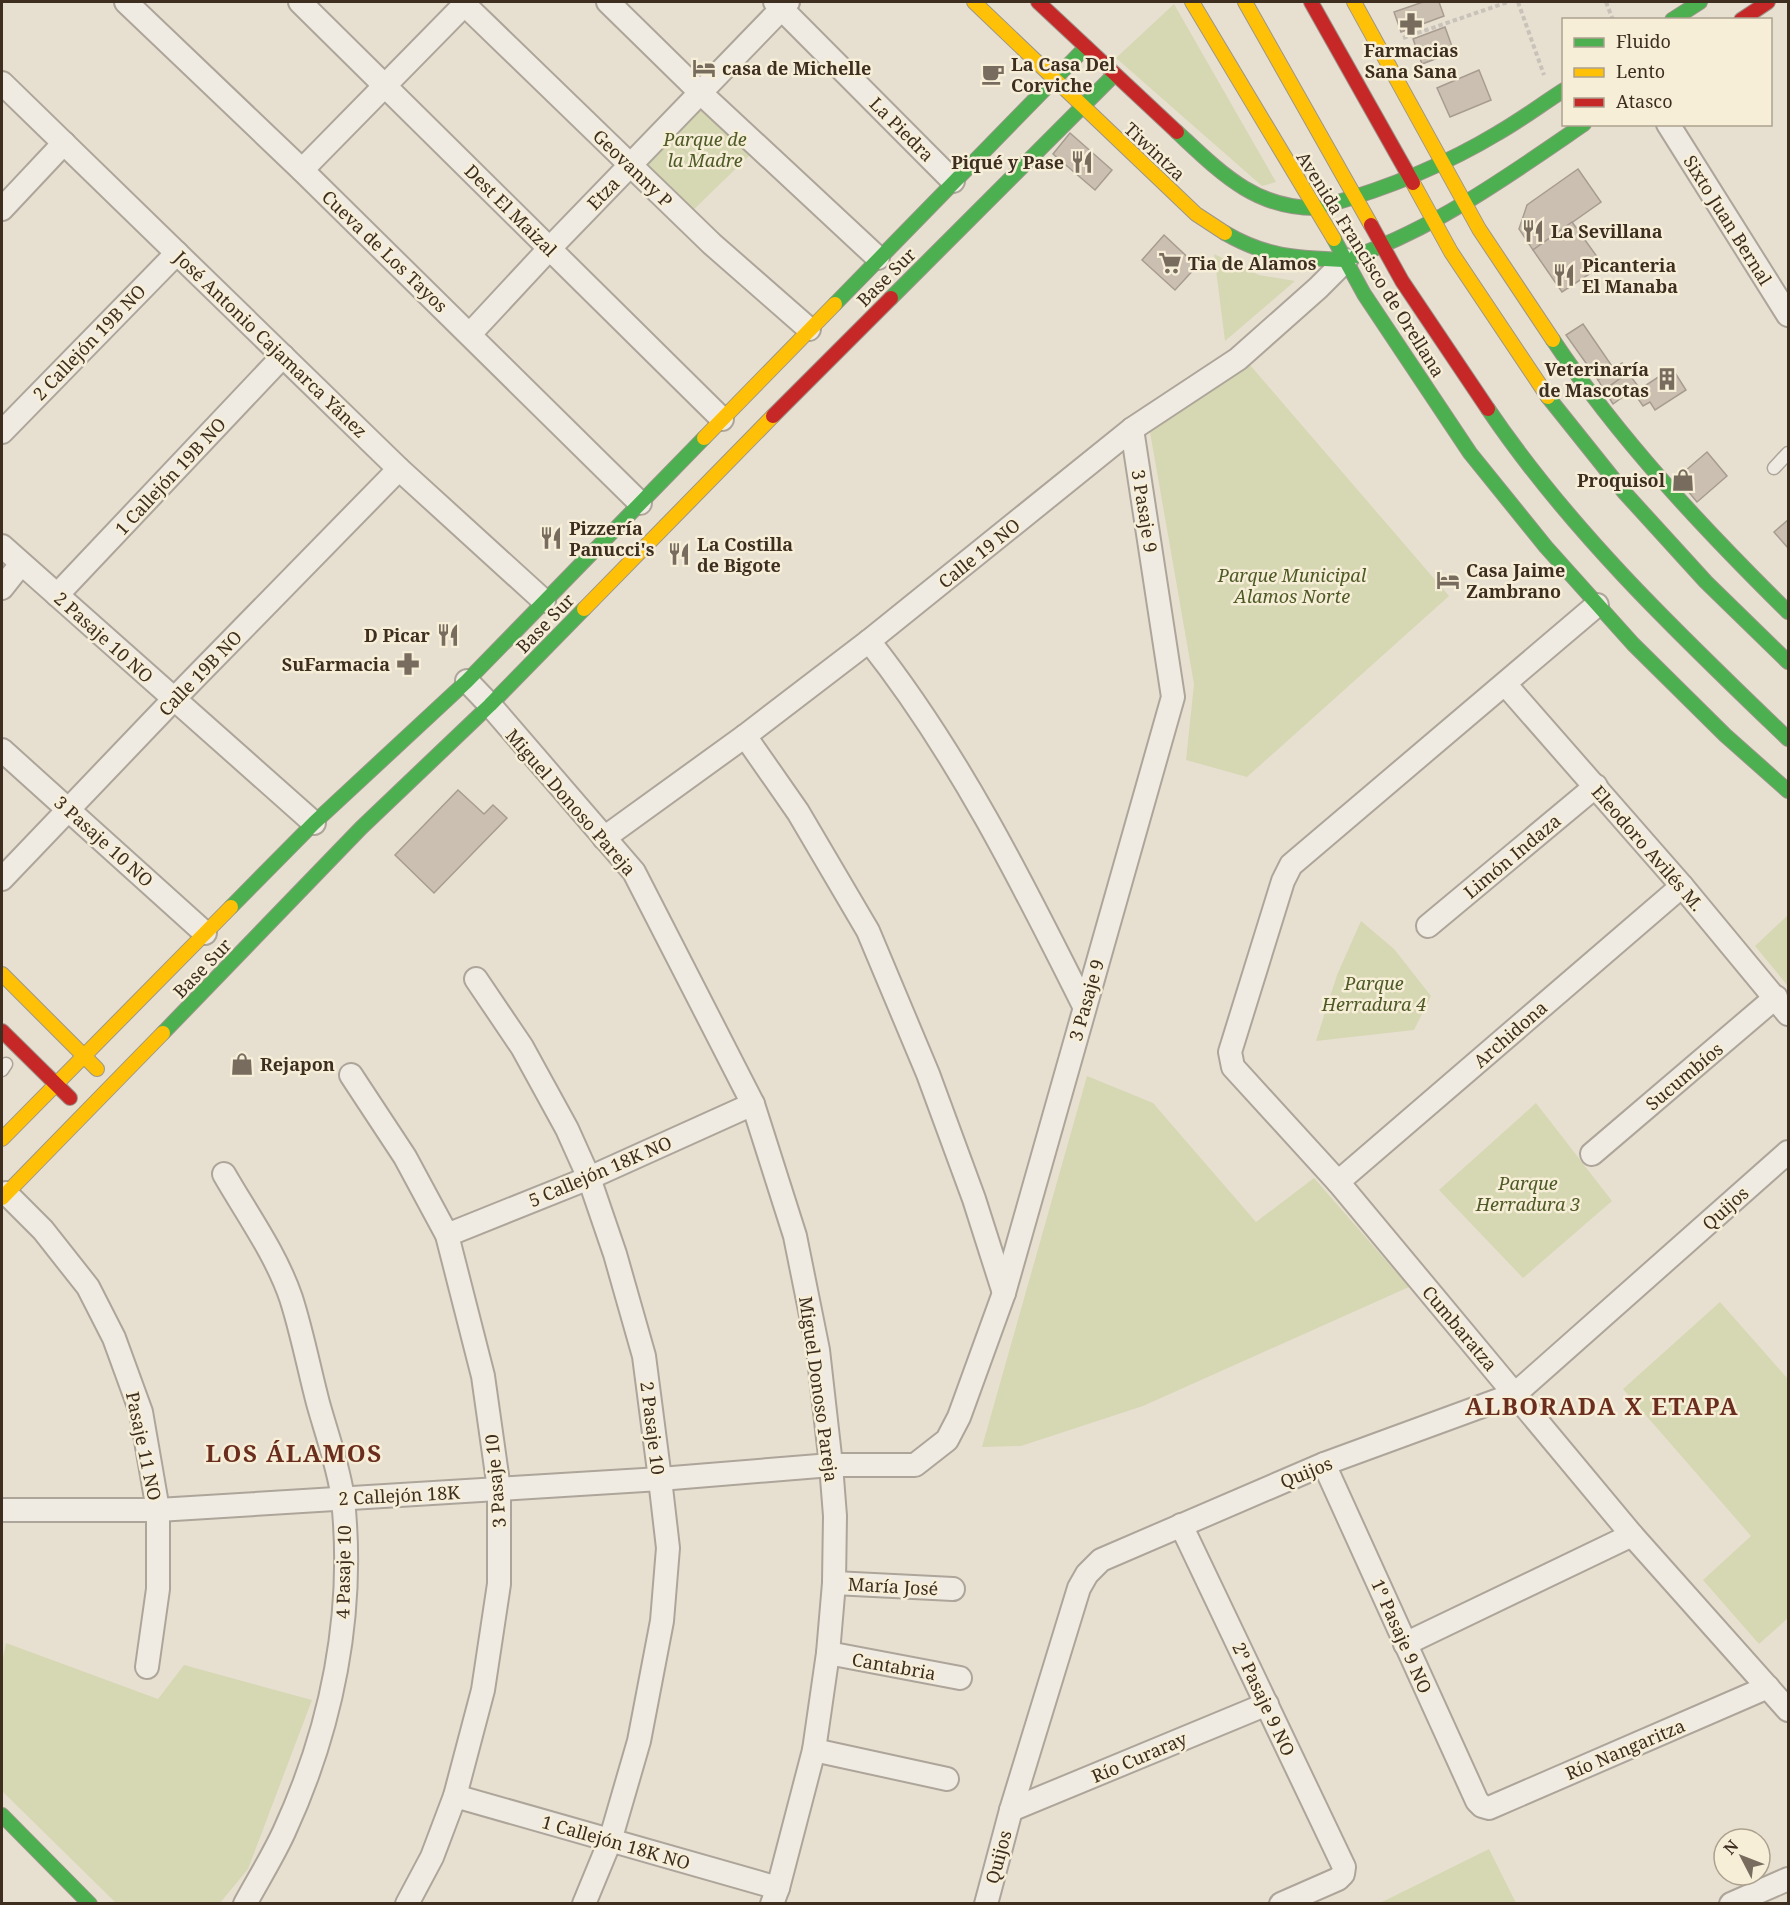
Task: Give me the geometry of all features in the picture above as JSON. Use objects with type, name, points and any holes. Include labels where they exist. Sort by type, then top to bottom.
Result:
[{"type":"main road","name":"Tiwintza","points":[[974,2],[1081,106],[1216,230],[1279,256],[1346,260]]},
{"type":"main road","name":"Tiwintza","points":[[1038,2],[1223,175],[1241,188],[1276,205],[1317,208],[1356,198],[1410,178],[1492,137],[1558,94]]},
{"type":"main road","name":"Avenida Francisco de Orellana","points":[[1191,2],[1317,208],[1370,303],[1470,453],[1546,547],[1633,644],[1788,791]]},
{"type":"main road","name":"Avenida Francisco de Orellana","points":[[1245,2],[1402,281],[1507,437],[1573,519],[1666,622],[1788,739]]},
{"type":"main road","points":[[1311,2],[1451,252],[1553,405],[1624,492],[1706,582],[1788,662]]},
{"type":"main road","points":[[1354,2],[1482,234],[1580,380],[1649,465],[1728,553],[1788,612]]},
{"type":"main road","points":[[1675,18],[1700,2]]},
{"type":"main road","points":[[1744,18],[1768,2]]},
{"type":"main road","name":"Base Sur","points":[[4,1130],[55,1084],[314,823],[466,681],[1086,47]]},
{"type":"main road","name":"Base Sur","points":[[4,1196],[361,828],[490,705],[1114,75]]},
{"type":"main road","points":[[1346,260],[1384,248],[1434,222],[1581,126]]},
{"type":"main road","points":[[2,974],[113,1085]]},
{"type":"main road","points":[[2,1031],[86,1113]]},
{"type":"main road","points":[[2,1815],[90,1904]]},
{"type":"street","name":"Dest El Maizal","points":[[300,2],[723,419]]},
{"type":"street","points":[[302,170],[465,2]]},
{"type":"street","name":"Geovanny P","points":[[465,2],[712,244],[808,329]]},
{"type":"street","points":[[608,2],[878,258]]},
{"type":"street","name":"Etza","points":[[470,334],[782,4]]},
{"type":"street","name":"La Piedra","points":[[782,4],[953,181]]},
{"type":"street","name":"Cueva de Los Tayos","points":[[136,5],[640,503]]},
{"type":"street","name":"José Antonio Cajamarca Yánez","points":[[2,83],[399,469],[544,601]]},
{"type":"street","name":"Sixto Juan Bernal","points":[[1669,126],[1788,315]]},
{"type":"street","points":[[2,208],[64,143]]},
{"type":"street","name":"2 Callejón 19B NO","points":[[2,432],[177,253]]},
{"type":"street","name":"Calle 19 NO","points":[[604,838],[745,736],[869,641],[1132,429],[1238,359],[1346,260]]},
{"type":"street","name":"1 Callejón 19B NO","points":[[57,595],[283,356]]},
{"type":"street","name":"3 Pasaje 9","points":[[831,1465],[915,1465],[947,1440],[959,1417],[1004,1293],[1173,697],[1132,429]]},
{"type":"street","name":"Calle 19B NO","points":[[2,879],[399,469]]},
{"type":"street","name":"2 Pasaje 10 NO","points":[[2,546],[314,823]]},
{"type":"street","points":[[2,588],[21,564]]},
{"type":"street","points":[[1506,684],[1597,605]]},
{"type":"street","points":[[869,641],[934,731],[988,822],[1084,1006]]},
{"type":"street","name":"Miguel Donoso Pareja","points":[[466,681],[490,705],[634,872],[753,1104],[795,1236],[818,1350],[831,1465],[835,1516],[834,1582],[828,1653],[814,1750],[775,1895]]},
{"type":"street","name":"Eleodoro Avilés M.","points":[[1506,684],[1782,1005]]},
{"type":"street","name":"Cumbaratza","points":[[1506,684],[1291,865],[1283,881],[1230,1052],[1233,1066],[1338,1182],[1632,1535],[1787,1706]]},
{"type":"street","points":[[745,736],[798,812],[868,931],[928,1074],[974,1199],[1004,1293]]},
{"type":"street","name":"3 Pasaje 10 NO","points":[[2,750],[205,933]]},
{"type":"street","name":"Limón Indaza","points":[[1428,926],[1596,786]]},
{"type":"street","name":"Archidona","points":[[1338,1182],[1682,886]]},
{"type":"street","name":"2 Pasaje 10","points":[[476,979],[527,1058],[567,1129],[589,1178],[615,1254],[644,1356],[660,1479],[668,1548],[662,1621],[639,1741],[610,1841],[584,1904]]},
{"type":"street","name":"Sucumbíos","points":[[1592,1154],[1782,1005]]},
{"type":"street","name":"3 Pasaje 10","points":[[351,1075],[405,1157],[447,1234],[483,1376],[499,1490],[499,1584],[483,1690],[455,1796],[432,1857],[407,1904]]},
{"type":"street","name":"5 Callejón 18K NO","points":[[447,1234],[589,1178],[753,1104]]},
{"type":"street","name":"Quijos","points":[[986,1904],[1011,1810],[1079,1588],[1087,1574],[1101,1560],[1324,1464],[1515,1394],[1788,1152]]},
{"type":"street","name":"4 Pasaje 10","points":[[224,1174],[267,1246],[290,1297],[343,1498],[345,1537],[345,1600],[342,1638],[331,1695],[314,1756],[284,1832],[245,1904]]},
{"type":"street","name":"Pasaje 11 NO","points":[[4,1196],[43,1230],[88,1287],[114,1338],[141,1412],[158,1510],[158,1589],[147,1667]]},
{"type":"street","name":"1º Pasaje 9 NO","points":[[1324,1464],[1477,1801],[1482,1806]]},
{"type":"street","name":"2 Callejón 18K","points":[[2,1510],[158,1510],[499,1490],[831,1465]]},
{"type":"street","name":"2º Pasaje 9 NO","points":[[1181,1525],[1344,1867],[1343,1874],[1338,1880],[1281,1904]]},
{"type":"street","points":[[1405,1644],[1632,1535]]},
{"type":"street","name":"María José","points":[[834,1582],[953,1589]]},
{"type":"street","name":"Cantabria","points":[[828,1653],[960,1678]]},
{"type":"street","name":"Río Nangaritza","points":[[1482,1806],[1490,1808],[1768,1687]]},
{"type":"street","name":"Río Curaray","points":[[1011,1810],[1267,1704]]},
{"type":"street","points":[[814,1750],[947,1779]]},
{"type":"street","name":"1 Callejón 18K NO","points":[[455,1796],[610,1841],[775,1895]]},
{"type":"street","points":[[1731,1904],[1788,1880]]},
{"type":"lane","points":[[1774,468],[1788,453]]},
{"type":"path","points":[[1379,46],[1508,2]]},
{"type":"path","points":[[1518,2],[1558,94]]},
{"type":"path","points":[[1606,2],[1612,18]]},
{"type":"green space","points":[[1174,4],[1276,182],[1262,186],[1116,58]]},
{"type":"green space","name":"Parque de la Madre","points":[[706,98],[755,150],[685,218],[638,168]]},
{"type":"green space","points":[[1214,254],[1259,275],[1295,281],[1225,341]]},
{"type":"green space","name":"Parque Municipal Alamos Norte","points":[[1250,365],[1449,596],[1247,777],[1186,760],[1194,684],[1150,432]]},
{"type":"green space","points":[[1788,915],[1788,986],[1755,946]]},
{"type":"green space","name":"Parque Herradura 4","points":[[1361,921],[1394,949],[1431,996],[1414,1030],[1316,1041],[1337,975]]},
{"type":"green space","points":[[1087,1076],[1153,1103],[1256,1222],[1314,1178],[1409,1287],[1143,1406],[1021,1446],[982,1447]]},
{"type":"green space","name":"Parque Herradura 3","points":[[1536,1103],[1612,1201],[1523,1278],[1439,1190]]},
{"type":"green space","points":[[1720,1302],[1788,1379],[1788,1618],[1759,1644],[1703,1580],[1751,1536],[1623,1389]]},
{"type":"green space","points":[[6,1643],[158,1699],[184,1665],[312,1700],[248,1869],[220,1903],[116,1903],[2,1791],[2,1663]]},
{"type":"green space","points":[[1489,1849],[1516,1903],[1380,1903]]},
{"type":"building","name":"Farmacias Sana Sana","points":[[1423,2],[1439,2],[1444,16],[1401,32],[1394,12]]},
{"type":"building","points":[[1445,27],[1454,52],[1422,64],[1413,39]]},
{"type":"building","points":[[1479,70],[1491,100],[1450,117],[1437,88]]},
{"type":"building","name":"Piqué y Pase","points":[[1070,133],[1112,170],[1095,190],[1053,154]]},
{"type":"building","points":[[1578,169],[1601,202],[1533,250],[1519,229],[1527,205]]},
{"type":"building","points":[[1572,222],[1603,265],[1562,292],[1533,250]]},
{"type":"building","name":"Tia de Alamos","points":[[1164,235],[1197,266],[1175,290],[1142,260]]},
{"type":"building","points":[[1583,324],[1614,369],[1598,380],[1566,335]]},
{"type":"building","points":[[1622,363],[1628,373],[1604,390],[1598,380]]},
{"type":"building","name":"Veterinaría de Mascotas","points":[[1672,368],[1686,390],[1655,410],[1650,402],[1643,406],[1634,393]]},
{"type":"building","points":[[1628,373],[1638,386],[1613,404],[1604,390]]},
{"type":"building","points":[[1707,452],[1727,476],[1697,502],[1677,478]]},
{"type":"building","points":[[1788,520],[1788,548],[1774,532]]},
{"type":"building","points":[[458,790],[484,814],[493,805],[507,818],[434,893],[395,855]]},
{"type":"traffic: fast","points":[[1675,18],[1700,2]]},
{"type":"traffic: fast","points":[[835,304],[1086,47]]},
{"type":"traffic: fast","points":[[891,298],[1114,75]]},
{"type":"traffic: fast","points":[[1328,205],[1394,183],[1458,155],[1507,128],[1562,91]]},
{"type":"traffic: fast","points":[[1356,256],[1446,214],[1502,180],[1581,126]]},
{"type":"traffic: fast","points":[[1177,132],[1224,174],[1257,195],[1295,207],[1317,208]]},
{"type":"traffic: fast","points":[[1225,233],[1270,252],[1298,257],[1346,260]]},
{"type":"traffic: fast","points":[[1334,239],[1364,294],[1470,453],[1546,547],[1633,644],[1725,735],[1788,791]]},
{"type":"traffic: fast","points":[[1553,340],[1634,448],[1694,515],[1788,612]]},
{"type":"traffic: fast","points":[[1548,397],[1624,492],[1706,582],[1788,662]]},
{"type":"traffic: fast","points":[[1488,409],[1555,498],[1629,582],[1788,739]]},
{"type":"traffic: fast","points":[[231,907],[314,823],[467,681],[704,438]]},
{"type":"traffic: fast","points":[[163,1033],[361,828],[490,705],[584,609]]},
{"type":"traffic: fast","points":[[2,1815],[90,1904]]},
{"type":"traffic: slow","points":[[974,2],[1196,214],[1225,233]]},
{"type":"traffic: slow","points":[[1192,2],[1334,239]]},
{"type":"traffic: slow","points":[[1245,2],[1371,225]]},
{"type":"traffic: slow","points":[[1354,2],[1479,229],[1553,340]]},
{"type":"traffic: slow","points":[[1413,183],[1451,252],[1548,397]]},
{"type":"traffic: slow","points":[[704,438],[835,304]]},
{"type":"traffic: slow","points":[[584,609],[773,416]]},
{"type":"traffic: slow","points":[[2,1139],[231,907]]},
{"type":"traffic: slow","points":[[2,974],[97,1069]]},
{"type":"traffic: slow","points":[[2,1198],[163,1033]]},
{"type":"traffic: jam","points":[[1038,2],[1177,132]]},
{"type":"traffic: jam","points":[[1311,2],[1413,183]]},
{"type":"traffic: jam","points":[[1744,18],[1768,2]]},
{"type":"traffic: jam","points":[[1371,225],[1402,281],[1488,409]]},
{"type":"traffic: jam","points":[[773,416],[891,298]]},
{"type":"traffic: jam","points":[[2,1031],[70,1098]]},
{"type":"place","name":"Farmacias Sana Sana","points":[[1411,24]]},
{"type":"place","name":"casa de Michelle","points":[[704,68]]},
{"type":"place","name":"La Casa Del Corviche","points":[[993,74]]},
{"type":"place","name":"Piqué y Pase","points":[[1082,162]]},
{"type":"place","name":"La Sevillana","points":[[1533,231]]},
{"type":"place","name":"Tia de Alamos","points":[[1170,263]]},
{"type":"place","name":"Picanteria El Manaba","points":[[1564,275]]},
{"type":"place","name":"Veterinaría de Mascotas","points":[[1667,379]]},
{"type":"place","name":"Proquisol","points":[[1683,480]]},
{"type":"place","name":"Pizzería Panucci's","points":[[551,538]]},
{"type":"place","name":"La Costilla de Bigote","points":[[679,554]]},
{"type":"place","name":"Casa Jaime Zambrano","points":[[1448,580]]},
{"type":"place","name":"D Picar","points":[[448,635]]},
{"type":"place","name":"SuFarmacia","points":[[408,664]]},
{"type":"place","name":"Rejapon","points":[[242,1064]]},
{"type":"district","name":"ALBORADA X ETAPA","points":[[1602,1405]]},
{"type":"district","name":"LOS ÁLAMOS","points":[[294,1452]]}]
